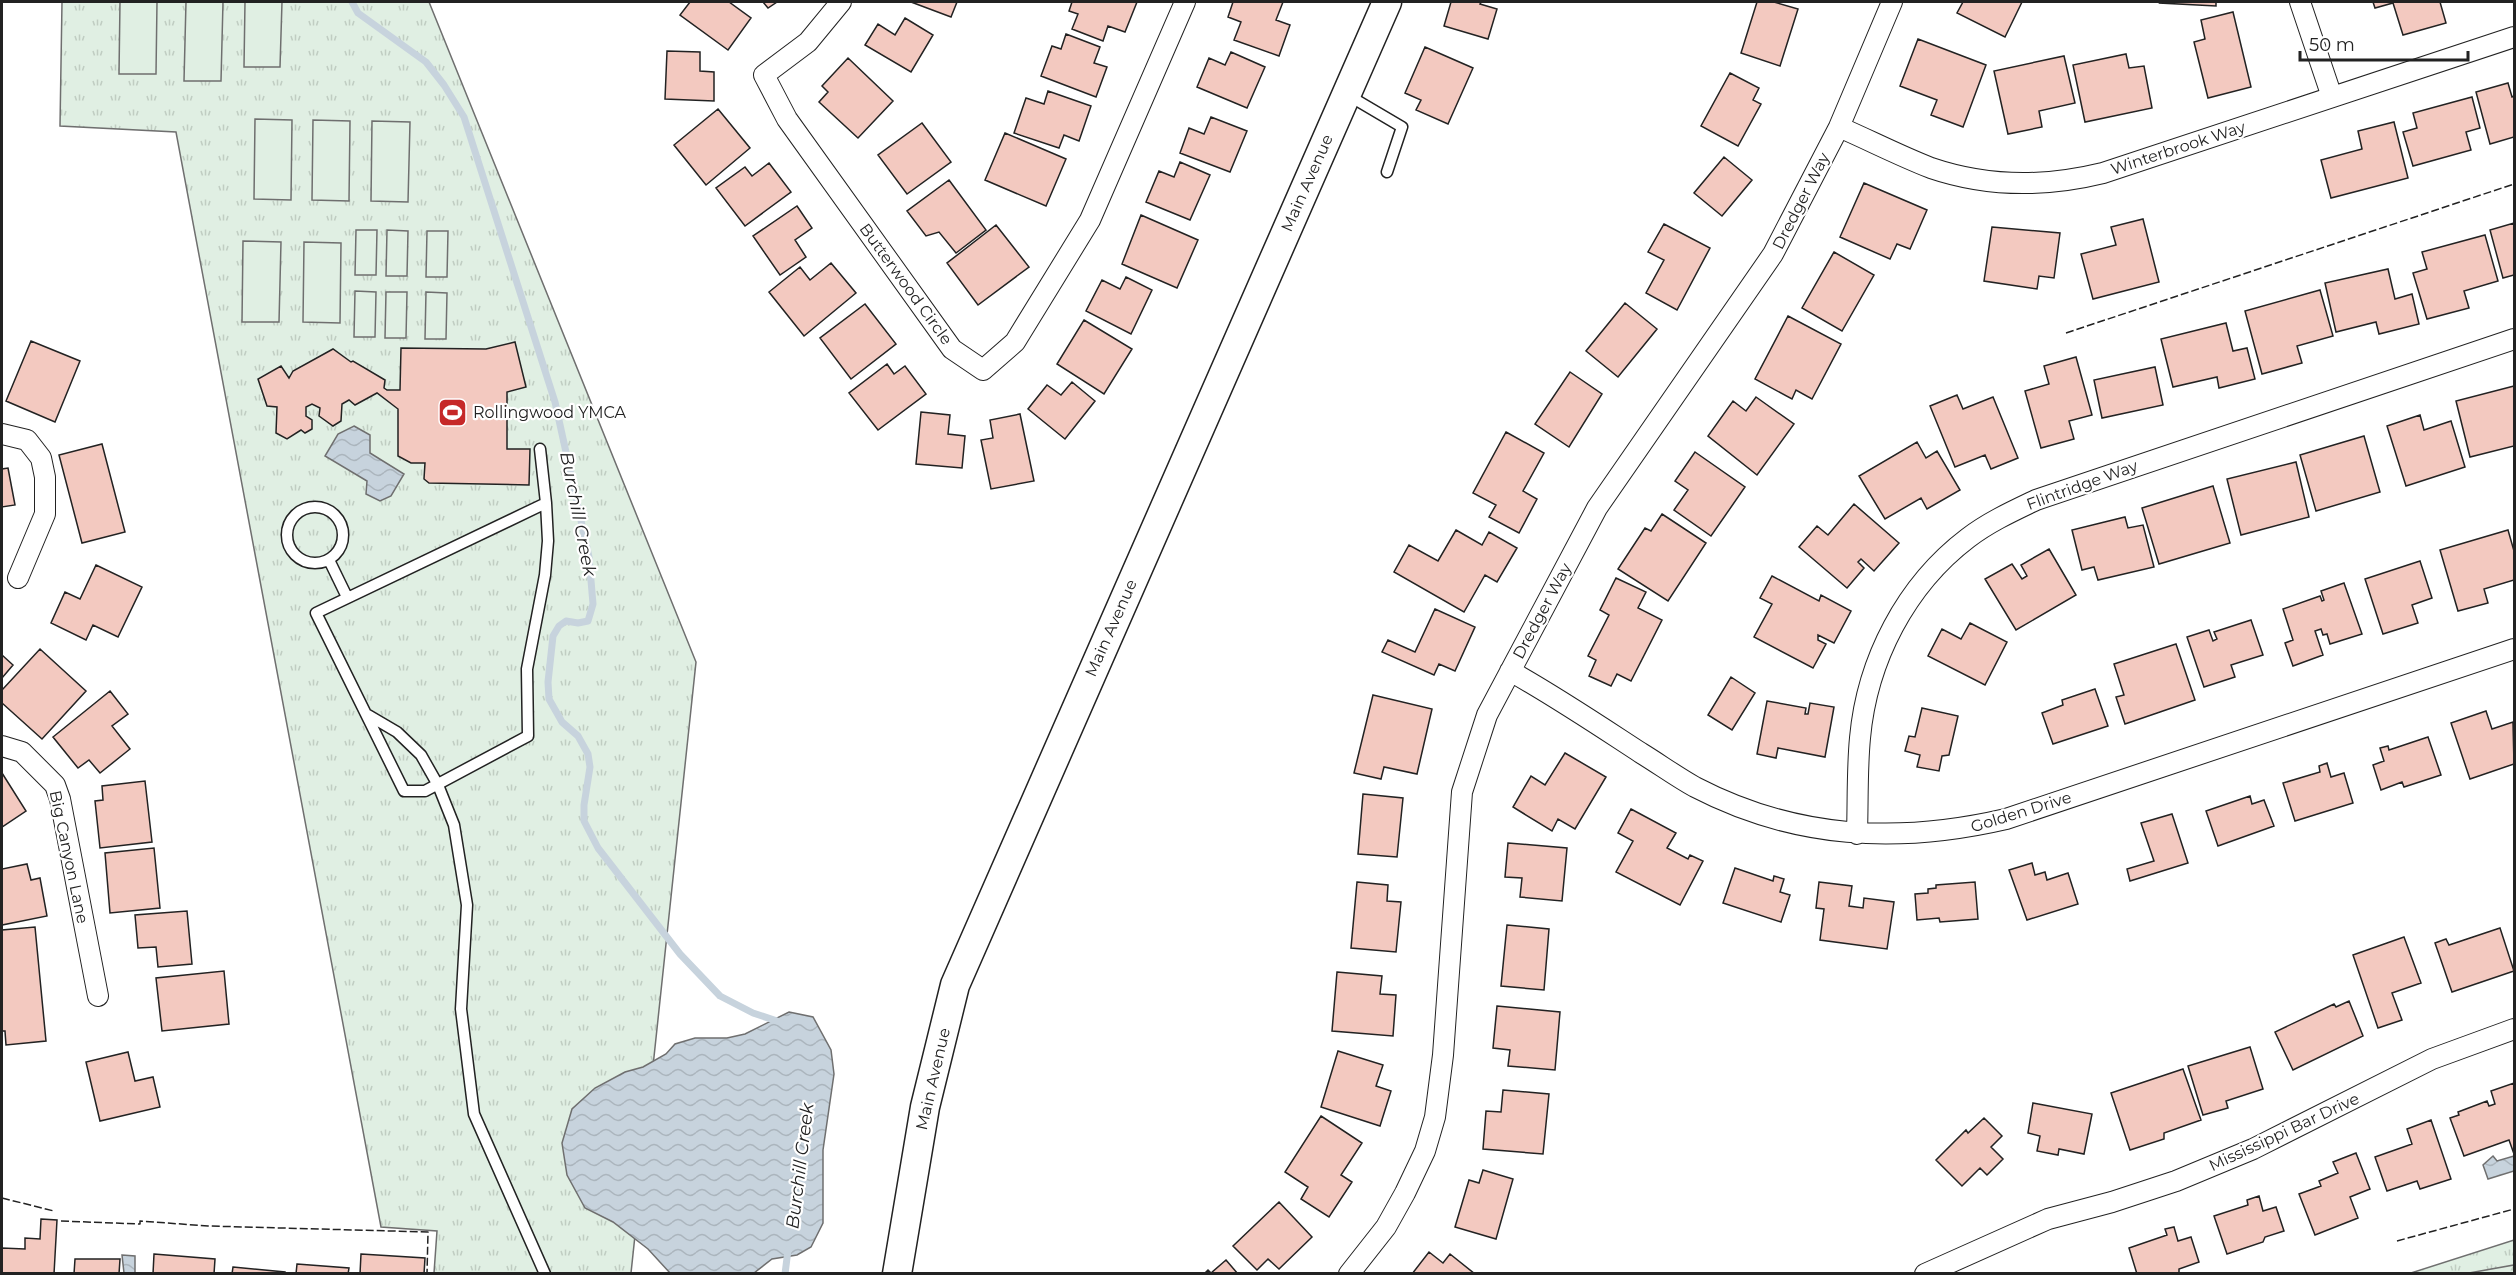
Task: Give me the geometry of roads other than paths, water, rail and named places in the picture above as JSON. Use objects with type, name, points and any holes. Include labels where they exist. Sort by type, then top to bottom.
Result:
[{"type":"street","name":"Butterwood Circle","points":[[841,2],[808,42],[764,75],[787,119],[952,349],[983,370],[1015,342],[1089,220],[1185,2]]},
{"type":"street","name":"Main Avenue","points":[[897,1274],[925,1107],[955,985],[1387,2]]},
{"type":"street","name":"Dredger Way","points":[[1349,1274],[1386,1227],[1405,1193],[1425,1151],[1434,1117],[1443,1055],[1462,792],[1487,716],[1597,508],[1773,254],[1839,127],[1892,2]]},
{"type":"street","points":[[2300,2],[2332,97]]},
{"type":"street","name":"Winterbrook Way","points":[[1839,127],[1930,168],[1968,178],[2006,183],[2045,183],[2103,172],[2514,37]]},
{"type":"street","name":"Flintridge Way","points":[[1857,834],[1860,737],[1866,700],[1876,663],[1893,627],[1914,594],[1939,565],[1968,538],[2001,517],[2036,500],[2514,339]]},
{"type":"street","points":[[2,434],[27,440],[41,458],[45,477],[45,514],[18,578]]},
{"type":"street","name":"Golden Drive","points":[[1510,671],[1694,787],[1734,805],[1775,819],[1818,829],[1857,834],[1920,834],[1963,829],[2006,819],[2514,649]]},
{"type":"street","name":"Big Canyon Lane","points":[[2,746],[22,752],[55,785],[60,800],[99,996]]},
{"type":"street","name":"Mississippi Bar Drive","points":[[1924,1274],[2048,1219],[2176,1182],[2253,1149],[2432,1059],[2514,1029]]},
{"type":"lane","points":[[1346,94],[1402,127],[1387,172]]},
{"type":"lane","points":[[540,448],[546,503],[548,542],[545,575],[527,669],[528,736],[425,791],[404,791],[316,614],[347,597],[546,503]]},
{"type":"lane","points":[[322,507],[339,521],[343,531],[343,543],[338,553],[329,560],[318,564],[307,563],[297,558],[290,550],[286,539],[287,528],[292,518],[300,510],[322,507]]},
{"type":"lane","points":[[329,560],[347,597]]},
{"type":"lane","points":[[368,716],[398,732],[421,754],[438,785],[454,825],[467,904],[461,1009],[474,1114],[546,1274]]},
{"type":"water","points":[[354,426],[370,435],[370,453],[404,474],[391,496],[380,501],[366,494],[367,481],[325,456],[338,434]]},
{"type":"water","points":[[789,1012],[813,1017],[831,1050],[834,1074],[823,1150],[823,1223],[811,1247],[797,1255],[772,1259],[754,1273],[670,1273],[648,1249],[613,1222],[585,1208],[567,1175],[562,1143],[572,1109],[595,1088],[625,1072],[643,1067],[666,1054],[675,1044],[695,1038],[727,1038],[745,1034]]},
{"type":"water","points":[[2493,1156],[2497,1161],[2514,1156],[2514,1171],[2488,1179],[2483,1165]]},
{"type":"water","points":[[122,1255],[135,1256],[135,1273],[124,1273]]},
{"type":"waterway","name":"Burchill Creek","points":[[352,2],[358,13],[426,62],[464,117],[555,402],[589,557],[593,604],[588,621],[578,623],[566,621],[559,626],[553,636],[548,682],[549,699],[562,722],[578,736],[588,754],[590,767],[584,821],[598,848],[680,954],[720,996],[753,1013],[780,1022]]},
{"type":"waterway","name":"Burchill Creek","points":[[785,1274],[788,1250]]},
{"type":"place","name":"Rollingwood YMCA","points":[[452,412]]}]
